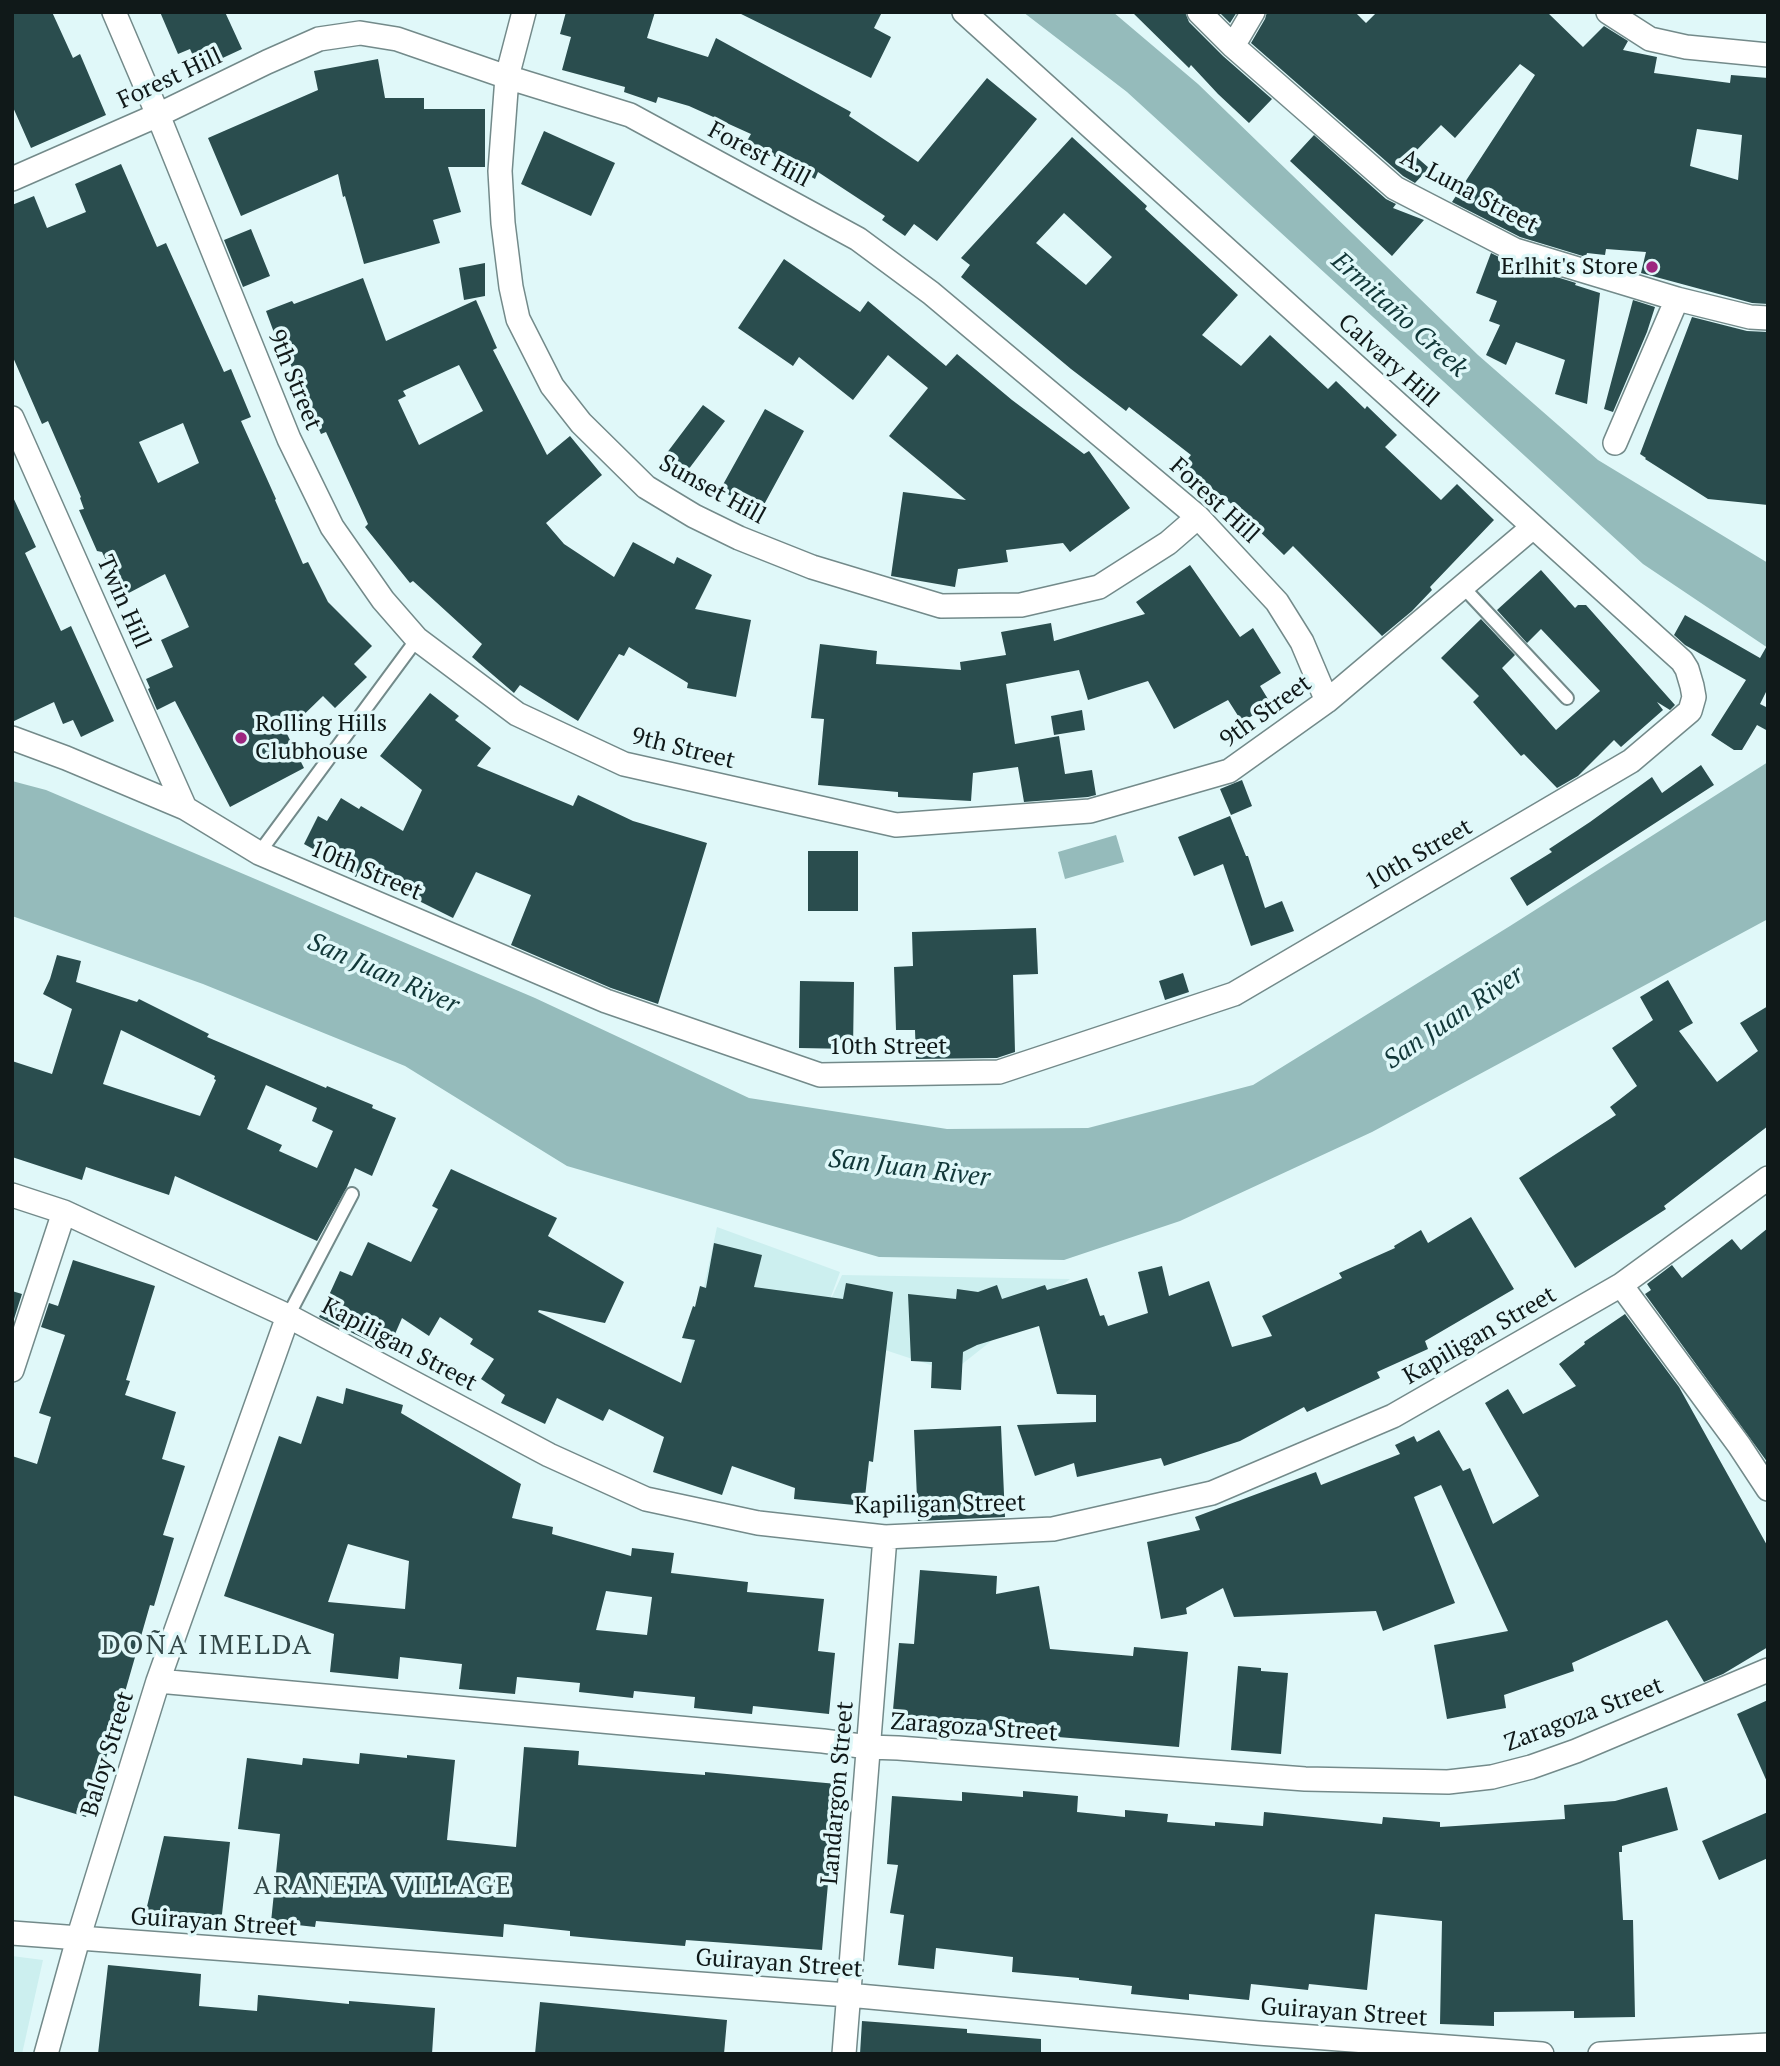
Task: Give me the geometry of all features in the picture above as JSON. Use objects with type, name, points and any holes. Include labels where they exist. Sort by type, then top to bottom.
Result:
[{"type":"street","name":"9th Street","points":[[114,12],[289,439],[332,527],[383,600],[417,639],[517,714],[624,764],[896,825],[1090,811],[1229,771],[1327,701],[1532,527]]},
{"type":"street","name":"Sunset Hill","points":[[524,12],[507,77],[500,171],[503,223],[518,319],[552,386],[581,423],[646,487],[694,516],[739,538],[812,567],[941,606],[1021,605],[1099,587],[1168,543],[1198,517]]},
{"type":"street","name":"Calvary Hill","points":[[964,12],[1667,647],[1687,669],[1694,697],[1690,711],[1631,761]]},
{"type":"street","name":"A. Luna Street","points":[[1199,12],[1233,46],[1395,188],[1515,250],[1677,299],[1750,317],[1768,318]]},
{"type":"street","points":[[1233,46],[1253,12]]},
{"type":"street","points":[[1608,12],[1650,39],[1686,47],[1768,55]]},
{"type":"street","name":"Forest Hill","points":[[12,179],[158,116],[320,38],[360,33],[397,39],[630,116],[858,239],[931,293],[1198,517],[1277,602],[1302,642],[1327,701]]},
{"type":"street","points":[[1615,443],[1677,299]]},
{"type":"street","name":"Twin Hill","points":[[12,418],[185,808]]},
{"type":"street","name":"10th Street","points":[[12,738],[185,808],[259,853],[606,1001],[820,1075],[999,1072],[1234,994],[1631,761]]},
{"type":"street","name":"Kapiligan Street","points":[[12,1195],[64,1212],[288,1316],[549,1455],[646,1499],[758,1523],[885,1537],[1053,1529],[1212,1493],[1393,1416],[1621,1285],[1768,1178]]},
{"type":"street","points":[[12,1370],[64,1212]]},
{"type":"street","points":[[1621,1285],[1739,1445],[1768,1489]]},
{"type":"street","name":"Baloy Street","points":[[46,2054],[78,1939],[158,1681],[288,1316]]},
{"type":"street","name":"Landargon Street","points":[[844,2054],[885,1537]]},
{"type":"street","name":"Zaragoza Street","points":[[158,1681],[868,1747],[1305,1779],[1448,1782],[1492,1777],[1531,1768],[1768,1670]]},
{"type":"street","name":"Guirayan Street","points":[[12,1933],[848,1995],[1258,2033],[1542,2054]]},
{"type":"street","points":[[1600,2054],[1768,2045]]},
{"type":"lane","points":[[1463,587],[1567,698]]},
{"type":"lane","points":[[259,853],[417,639]]},
{"type":"lane","points":[[288,1316],[352,1194]]},
{"type":"shaded area","points":[[717,1227],[840,1272],[826,1310],[842,1275],[1070,1279],[952,1372],[818,1328],[687,1365]]},
{"type":"shaded area","points":[[12,1956],[43,1960],[22,2054],[12,2054]]},
{"type":"water","name":"Ermitaño Creek","points":[[1023,12],[1113,12],[1198,84],[1478,355],[1598,460],[1768,563],[1768,648],[1643,564],[1127,92]]},
{"type":"water","name":"San Juan River","points":[[1768,762],[1768,919],[1372,1132],[1180,1221],[1064,1260],[879,1257],[567,1166],[405,1066],[203,984],[12,916],[12,781],[46,790],[535,998],[749,1098],[947,1129],[1088,1128],[1253,1085]]},
{"type":"water","points":[[1116,835],[1124,862],[1065,879],[1058,852]]},
{"type":"building","points":[[12,12],[52,12],[73,58],[80,54],[106,115],[31,148],[12,105]]},
{"type":"building","points":[[160,12],[225,12],[242,49],[199,69],[190,49],[178,54]]},
{"type":"building","points":[[566,12],[655,12],[647,38],[708,57],[716,38],[851,112],[849,116],[918,162],[987,78],[1037,119],[937,241],[914,224],[905,236],[882,220],[885,216],[818,172],[815,179],[747,141],[751,134],[689,106],[658,97],[656,103],[624,92],[625,87],[562,70],[571,37],[560,34]]},
{"type":"building","points":[[737,12],[882,12],[874,28],[891,37],[871,78]]},
{"type":"building","points":[[1132,12],[1185,12],[1189,22],[1223,56],[1272,99],[1249,123],[1191,65],[1189,68]]},
{"type":"building","points":[[1219,12],[1237,12],[1230,23]]},
{"type":"building","points":[[1267,12],[1355,12],[1366,23],[1377,12],[1547,12],[1583,47],[1604,26],[1628,41],[1623,50],[1657,57],[1654,73],[1730,83],[1731,75],[1768,78],[1768,304],[1752,303],[1641,273],[1646,252],[1606,249],[1605,255],[1587,253],[1586,257],[1520,237],[1452,202],[1535,75],[1520,64],[1455,138],[1441,125],[1413,154],[1429,168],[1415,183],[1403,176],[1251,43]],"holes":[[[1697,129],[1742,135],[1738,180],[1690,166]]]},
{"type":"building","points":[[378,59],[385,98],[424,98],[424,109],[485,109],[485,167],[448,167],[461,212],[433,220],[440,243],[364,264],[338,174],[241,216],[208,138],[318,90],[314,71]]},
{"type":"building","points":[[544,131],[615,163],[591,216],[521,184]]},
{"type":"building","points":[[1314,135],[1386,199],[1396,204],[1393,208],[1424,220],[1392,256],[1290,161]]},
{"type":"building","points":[[1072,137],[1238,295],[1202,335],[1241,366],[1270,335],[1328,389],[1336,381],[1365,409],[1367,406],[1397,435],[1385,447],[1441,500],[1457,484],[1494,520],[1430,587],[1432,590],[1412,611],[1382,636],[1293,546],[1284,555],[1227,500],[1182,466],[1191,455],[1129,407],[1126,411],[1071,369],[961,277],[970,265],[961,258]],"holes":[[[1064,213],[1112,257],[1086,285],[1036,243]]]},
{"type":"building","points":[[121,164],[157,247],[166,243],[224,372],[231,369],[251,417],[241,421],[303,564],[308,562],[328,602],[372,646],[354,664],[367,677],[335,708],[323,696],[286,732],[304,768],[230,807],[175,701],[157,710],[148,689],[150,688],[146,679],[173,667],[161,640],[189,627],[165,574],[123,596],[102,552],[97,551],[79,510],[84,509],[81,497],[48,421],[42,424],[12,355],[12,205],[34,196],[47,228],[86,212],[75,184]],"holes":[[[183,423],[199,463],[158,483],[139,442]]]},
{"type":"building","points":[[251,229],[270,276],[243,287],[224,240]]},
{"type":"building","points":[[1491,253],[1511,263],[1600,293],[1587,404],[1555,394],[1565,360],[1516,342],[1506,365],[1486,355],[1500,325],[1489,321],[1497,301],[1476,293]]},
{"type":"building","points":[[784,259],[860,312],[868,301],[946,366],[957,354],[1012,400],[1084,454],[1089,451],[1130,508],[1070,552],[1063,543],[1006,550],[1008,562],[958,569],[955,587],[891,576],[903,492],[966,500],[889,436],[928,388],[888,355],[853,400],[799,357],[793,366],[738,328]]},
{"type":"building","points":[[485,263],[485,296],[464,300],[459,268]]},
{"type":"building","points":[[363,278],[386,341],[476,300],[497,348],[493,350],[547,455],[570,436],[602,475],[546,523],[564,544],[614,577],[633,542],[674,564],[677,557],[712,575],[695,609],[751,620],[736,697],[687,688],[688,683],[629,647],[624,656],[619,654],[578,721],[520,685],[514,693],[472,657],[482,644],[413,581],[410,583],[365,527],[368,524],[326,432],[321,434],[290,363],[286,365],[266,311],[292,301],[294,304]],"holes":[[[459,365],[483,411],[419,445],[398,400],[406,396],[403,391]]]},
{"type":"building","points":[[1633,300],[1655,307],[1613,412],[1604,409]]},
{"type":"building","points":[[1692,317],[1747,331],[1768,332],[1768,505],[1708,499],[1640,454]]},
{"type":"building","points":[[703,405],[725,421],[682,478],[660,462]]},
{"type":"building","points":[[765,409],[804,431],[760,512],[720,490]]},
{"type":"building","points":[[12,495],[36,547],[25,553],[61,631],[71,626],[114,721],[81,737],[73,720],[63,724],[54,702],[12,722]]},
{"type":"building","points":[[1190,565],[1240,637],[1253,628],[1281,673],[1260,686],[1271,704],[1242,722],[1228,700],[1174,729],[1148,681],[1088,700],[1079,670],[1006,684],[1015,744],[1059,736],[1065,774],[1092,770],[1096,795],[1024,802],[1018,767],[973,773],[971,801],[898,797],[898,792],[818,785],[824,719],[811,718],[820,644],[877,651],[876,664],[961,670],[960,662],[1006,655],[1001,632],[1051,623],[1054,641],[1145,614],[1136,602]]},
{"type":"building","points":[[1541,570],[1575,608],[1578,605],[1586,605],[1675,705],[1670,710],[1657,702],[1663,710],[1621,747],[1614,740],[1578,776],[1557,788],[1524,754],[1521,756],[1473,702],[1479,696],[1441,658],[1481,619],[1515,655],[1502,668],[1556,730],[1600,691],[1541,629],[1527,643],[1497,610]]},
{"type":"building","points":[[1685,615],[1760,658],[1768,644],[1768,693],[1766,692],[1760,704],[1768,708],[1768,731],[1757,725],[1742,750],[1734,750],[1711,735],[1746,680],[1685,645],[1674,635]]},
{"type":"building","points":[[430,693],[459,716],[455,720],[491,748],[477,766],[573,806],[578,795],[633,821],[707,843],[658,1004],[611,988],[511,945],[531,895],[476,872],[453,918],[419,901],[421,897],[361,867],[356,877],[322,859],[324,855],[304,844],[318,816],[327,821],[341,798],[359,809],[361,806],[403,831],[422,790],[380,756]]},
{"type":"building","points":[[1082,710],[1085,730],[1054,735],[1051,716]]},
{"type":"building","points":[[1701,765],[1714,785],[1527,906],[1510,878],[1552,852],[1549,849],[1652,777],[1662,793]]},
{"type":"building","points":[[1242,780],[1252,806],[1231,815],[1220,789]]},
{"type":"building","points":[[1230,816],[1248,856],[1265,908],[1282,901],[1294,931],[1251,946],[1223,864],[1194,876],[1178,837]]},
{"type":"building","points":[[808,851],[858,851],[858,911],[808,911]]},
{"type":"building","points":[[1036,928],[1038,974],[1013,975],[1015,1052],[997,1058],[916,1059],[915,1030],[896,1030],[894,967],[913,966],[912,932]]},
{"type":"building","points":[[57,955],[81,961],[76,982],[137,1002],[139,999],[209,1034],[207,1037],[373,1105],[372,1108],[396,1118],[372,1176],[355,1168],[317,1241],[175,1176],[169,1195],[86,1167],[82,1180],[12,1157],[12,1061],[52,1074],[72,1009],[43,994]],"holes":[[[121,1030],[215,1076],[216,1080],[200,1116],[103,1084]],[[266,1085],[317,1108],[312,1121],[333,1131],[317,1168],[279,1151],[282,1145],[247,1129]]]},
{"type":"building","points":[[1183,973],[1189,992],[1165,1000],[1159,981]]},
{"type":"building","points":[[1668,980],[1693,1023],[1679,1031],[1717,1082],[1758,1051],[1740,1023],[1768,1006],[1768,1126],[1664,1206],[1666,1209],[1575,1268],[1519,1178],[1616,1115],[1610,1107],[1637,1086],[1612,1048],[1653,1020],[1640,997]]},
{"type":"building","points":[[800,981],[854,982],[853,1049],[799,1048]]},
{"type":"building","points":[[451,1169],[557,1218],[548,1236],[624,1282],[605,1323],[539,1310],[538,1312],[681,1383],[695,1340],[682,1338],[693,1306],[695,1307],[700,1286],[706,1288],[714,1243],[762,1255],[754,1287],[843,1299],[846,1283],[893,1292],[873,1462],[869,1461],[864,1506],[794,1499],[795,1488],[732,1466],[722,1495],[653,1472],[664,1437],[609,1409],[603,1421],[557,1398],[545,1424],[501,1403],[505,1395],[481,1379],[494,1359],[470,1344],[473,1339],[440,1317],[429,1336],[402,1318],[388,1350],[319,1317],[340,1271],[352,1276],[368,1242],[411,1262],[438,1209],[432,1206]]},
{"type":"building","points":[[1471,1217],[1514,1289],[1425,1341],[1428,1349],[1377,1372],[1380,1378],[1307,1412],[1304,1407],[1240,1441],[1164,1466],[1161,1458],[1077,1477],[1074,1463],[1035,1476],[1017,1425],[1096,1422],[1096,1395],[1057,1394],[1039,1326],[963,1352],[961,1390],[931,1388],[932,1362],[911,1361],[908,1294],[956,1299],[957,1289],[978,1292],[997,1285],[1002,1299],[1045,1285],[1047,1290],[1087,1278],[1100,1316],[1104,1315],[1108,1326],[1148,1313],[1138,1272],[1162,1266],[1169,1296],[1209,1281],[1232,1347],[1272,1336],[1262,1316],[1342,1278],[1339,1273],[1395,1248],[1394,1246],[1421,1230],[1428,1243]]},
{"type":"building","points":[[1768,1228],[1768,1463],[1645,1294],[1651,1290],[1647,1284],[1672,1265],[1682,1278],[1732,1239],[1741,1250]]},
{"type":"building","points":[[73,1260],[155,1286],[126,1380],[130,1381],[125,1395],[176,1412],[162,1459],[185,1466],[163,1535],[174,1538],[154,1606],[150,1605],[86,1817],[12,1795],[12,1456],[37,1464],[51,1417],[39,1413],[65,1335],[41,1327],[49,1303],[58,1306]]},
{"type":"building","points":[[12,1291],[22,1294],[14,1319],[12,1318]]},
{"type":"building","points":[[1625,1314],[1679,1387],[1768,1547],[1768,1647],[1704,1682],[1667,1620],[1572,1663],[1574,1671],[1504,1695],[1506,1708],[1447,1719],[1434,1645],[1508,1631],[1441,1485],[1414,1497],[1455,1603],[1383,1631],[1376,1611],[1234,1617],[1223,1588],[1186,1608],[1187,1614],[1161,1619],[1147,1542],[1200,1530],[1195,1517],[1316,1472],[1321,1485],[1400,1454],[1395,1445],[1414,1436],[1417,1442],[1439,1430],[1463,1471],[1470,1468],[1493,1524],[1539,1496],[1485,1403],[1508,1389],[1523,1414],[1576,1386],[1559,1364],[1585,1344],[1584,1342]]},
{"type":"building","points":[[346,1388],[403,1405],[401,1413],[521,1484],[512,1518],[553,1527],[552,1534],[631,1556],[632,1548],[674,1553],[671,1573],[748,1582],[747,1592],[824,1599],[818,1651],[835,1653],[829,1714],[753,1706],[752,1714],[694,1708],[695,1697],[634,1691],[633,1698],[579,1692],[580,1683],[517,1677],[515,1694],[459,1689],[462,1664],[400,1657],[398,1679],[330,1672],[334,1634],[224,1596],[279,1436],[301,1444],[317,1396],[343,1404]],"holes":[[[348,1544],[409,1561],[405,1609],[328,1602]],[[606,1591],[652,1597],[647,1635],[596,1630]]]},
{"type":"building","points":[[1001,1426],[1005,1517],[918,1521],[914,1430]]},
{"type":"building","points":[[920,1570],[997,1576],[996,1594],[1039,1586],[1050,1649],[1133,1656],[1134,1647],[1188,1652],[1179,1747],[1058,1737],[1059,1729],[995,1724],[995,1730],[892,1721],[899,1643],[914,1644]]},
{"type":"building","points":[[1238,1666],[1288,1673],[1281,1754],[1231,1750]]},
{"type":"building","points":[[1768,1700],[1768,1784],[1737,1714]]},
{"type":"building","points":[[524,1747],[579,1751],[578,1765],[705,1775],[705,1772],[837,1784],[822,1950],[686,1940],[685,1946],[570,1936],[570,1931],[504,1924],[503,1937],[316,1921],[315,1927],[271,1922],[280,1834],[238,1829],[247,1758],[302,1765],[303,1758],[359,1764],[360,1753],[455,1760],[447,1840],[516,1847]]},
{"type":"building","points":[[1667,1787],[1678,1830],[1622,1846],[1622,1852],[1619,1852],[1623,1920],[1633,1920],[1635,2017],[1574,2018],[1574,2011],[1494,2012],[1494,2026],[1440,2024],[1442,1921],[1375,1914],[1367,1990],[1309,1984],[1308,1990],[1251,1984],[1249,2000],[1189,1994],[1189,2000],[1131,1994],[1132,1986],[1012,1972],[1013,1957],[936,1948],[934,1969],[898,1965],[904,1915],[890,1913],[898,1865],[887,1864],[892,1796],[962,1801],[962,1792],[1023,1797],[1023,1791],[1078,1796],[1077,1812],[1125,1817],[1125,1810],[1168,1814],[1167,1822],[1263,1826],[1264,1812],[1382,1824],[1383,1817],[1440,1822],[1440,1827],[1565,1819],[1564,1805],[1615,1801]]},
{"type":"building","points":[[1768,1812],[1768,1858],[1719,1880],[1702,1841]]},
{"type":"building","points":[[164,1836],[230,1842],[220,1932],[143,1923]]},
{"type":"building","points":[[108,1965],[201,1974],[199,2006],[257,2011],[258,1995],[349,2004],[349,2001],[435,2008],[432,2054],[98,2054]]},
{"type":"building","points":[[540,2002],[727,2020],[724,2054],[535,2054]]},
{"type":"building","points":[[862,2021],[967,2029],[967,2033],[1041,2039],[1041,2054],[860,2054]]},
{"type":"place","name":"Erlhit's Store","points":[[1652,267]]},
{"type":"place","name":"Rolling Hills Clubhouse","points":[[241,738]]},
{"type":"district","name":"DOÑA IMELDA","points":[[207,1646]]},
{"type":"district","name":"ARANETA VILLAGE","points":[[383,1887]]}]
